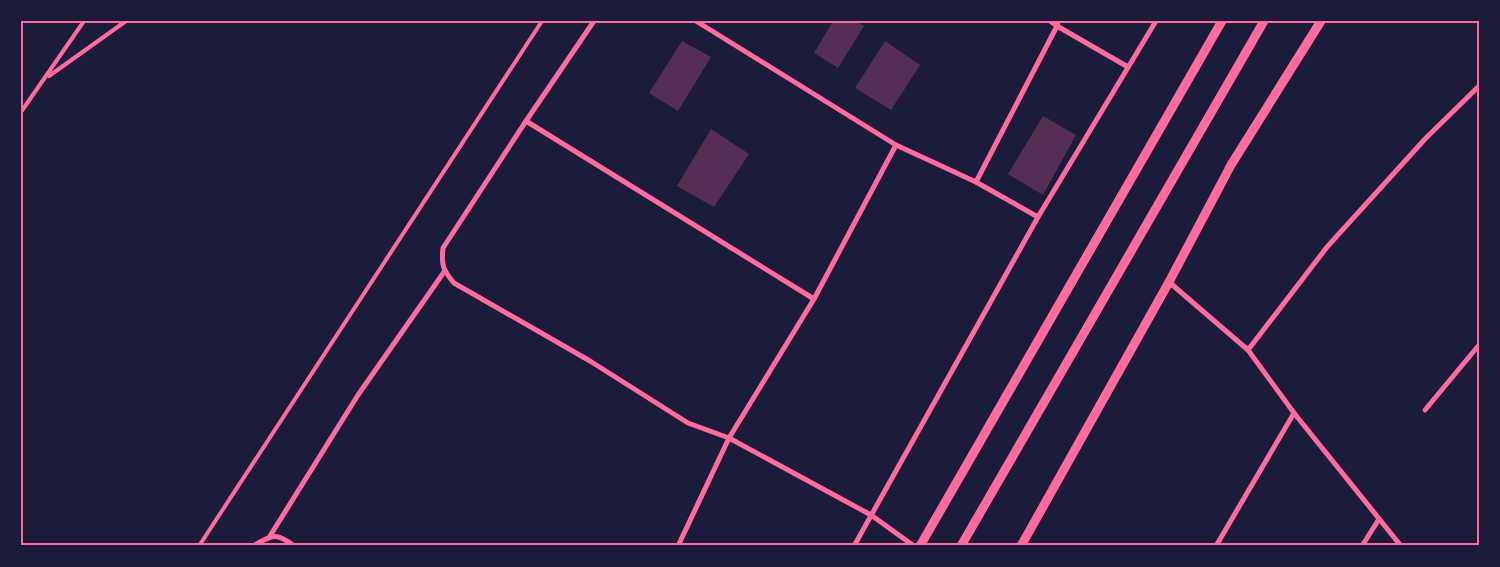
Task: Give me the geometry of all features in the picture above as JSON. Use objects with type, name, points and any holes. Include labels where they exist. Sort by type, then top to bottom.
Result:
[{"type":"street","points":[[594,21],[443,248],[442,261],[444,272],[454,283],[590,361],[688,423],[729,438],[871,515],[914,546]]},
{"type":"street","points":[[696,21],[896,145],[976,182],[1038,217]]},
{"type":"street","points":[[1050,21],[1128,67]]},
{"type":"street","points":[[854,546],[1038,217],[1156,21]]},
{"type":"street","points":[[920,546],[1222,21]]},
{"type":"street","points":[[961,546],[1264,21]]},
{"type":"street","points":[[1022,546],[1169,282],[1231,165],[1321,21]]},
{"type":"street","points":[[976,182],[1058,24]]},
{"type":"street","points":[[1248,350],[1327,247],[1425,139],[1479,86]]},
{"type":"street","points":[[526,121],[814,299]]},
{"type":"street","points":[[678,546],[729,438],[814,299],[896,145]]},
{"type":"street","points":[[253,546],[270,536],[358,395],[444,272]]},
{"type":"street","points":[[1169,282],[1248,350],[1294,413],[1401,546]]},
{"type":"street","points":[[1426,410],[1479,345]]},
{"type":"street","points":[[1216,546],[1294,413]]},
{"type":"street","points":[[1362,546],[1380,519]]},
{"type":"street","points":[[270,536],[283,537],[294,546]]},
{"type":"lane","points":[[21,112],[84,21]]},
{"type":"lane","points":[[45,78],[126,21]]},
{"type":"lane","points":[[200,546],[542,21]]},
{"type":"building","points":[[833,21],[855,21],[864,26],[838,68],[814,53]]},
{"type":"building","points":[[682,41],[711,57],[678,111],[649,93]]},
{"type":"building","points":[[885,41],[920,65],[891,110],[855,88]]},
{"type":"building","points":[[1043,116],[1076,135],[1043,195],[1008,174]]},
{"type":"building","points":[[711,129],[749,154],[714,207],[677,186]]}]
